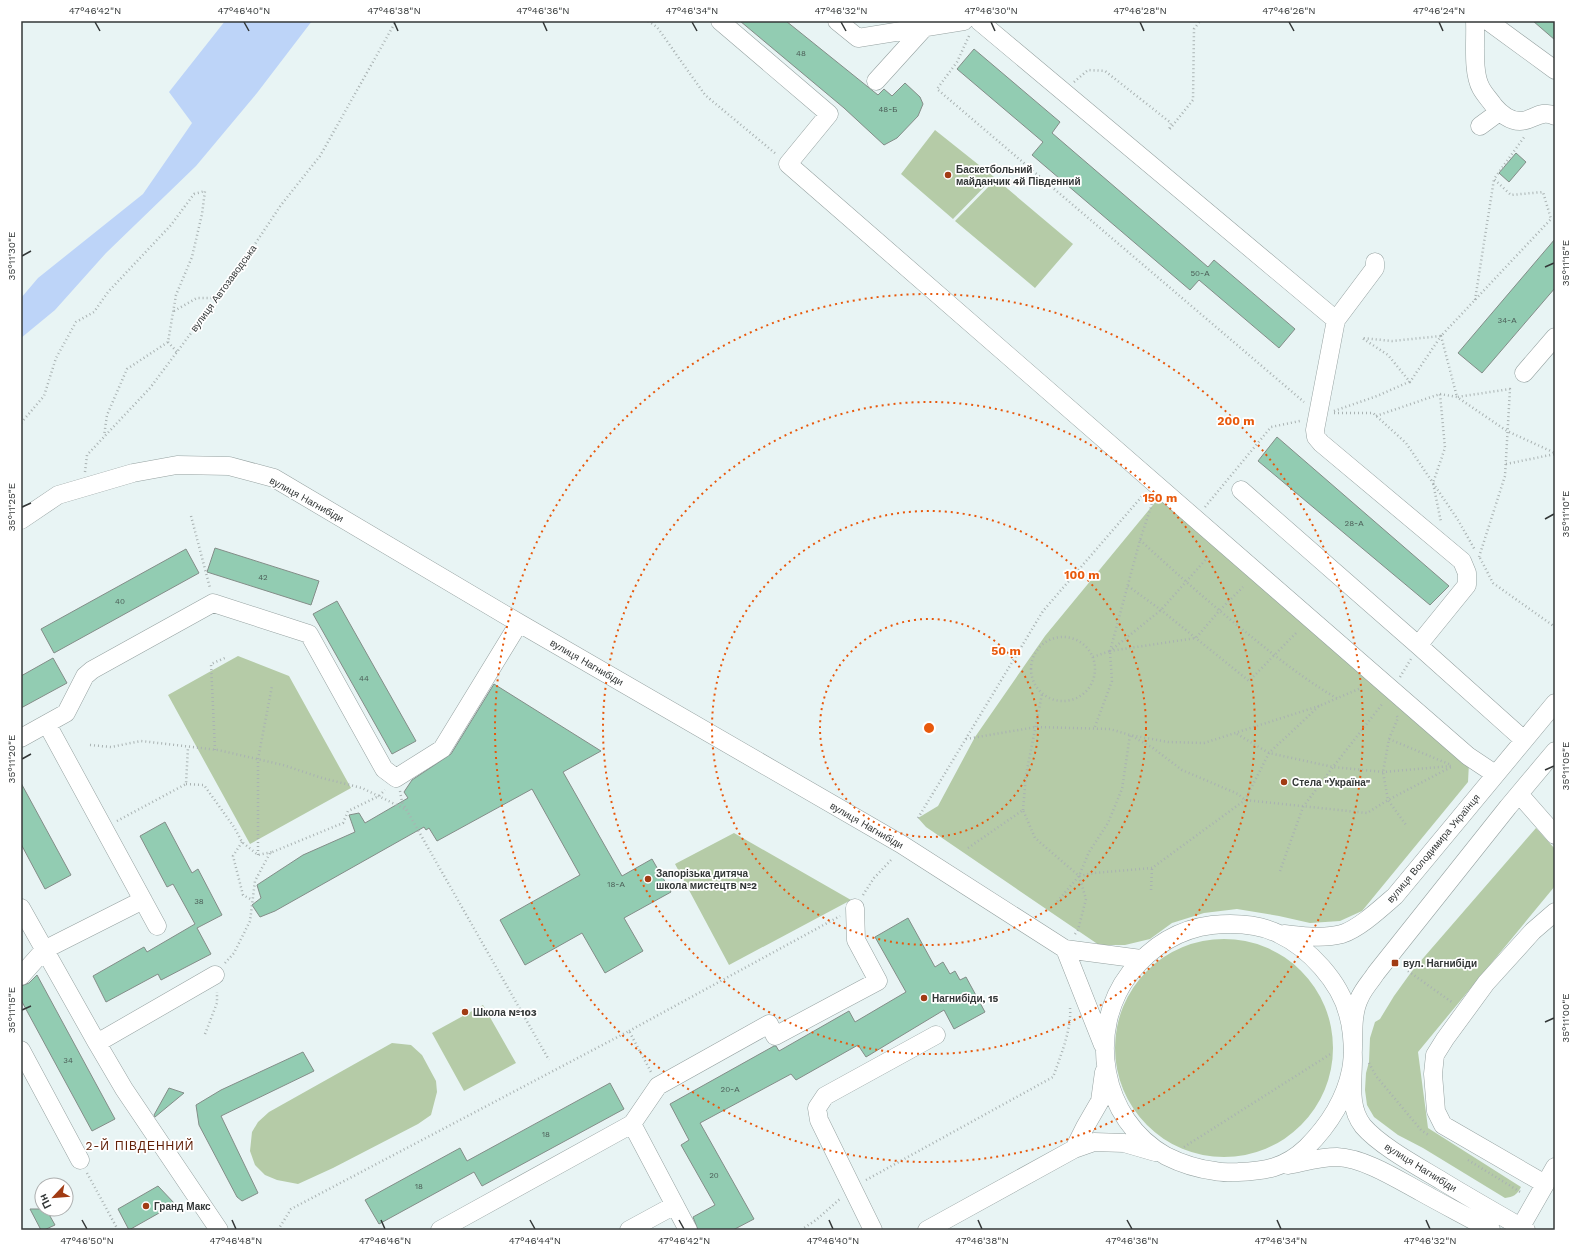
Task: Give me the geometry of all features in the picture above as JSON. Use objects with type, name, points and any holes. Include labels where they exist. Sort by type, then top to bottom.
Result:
[{"type":"street","points":[[720,21],[829,114],[788,164],[1468,756],[1495,774]]},
{"type":"street","points":[[837,21],[858,38],[924,28],[971,26],[1063,91],[1336,320]]},
{"type":"street","points":[[1475,21],[1476,75],[1481,88],[1499,112],[1514,120],[1521,121],[1548,115]]},
{"type":"street","points":[[1488,21],[1555,70]]},
{"type":"street","points":[[876,81],[924,28]]},
{"type":"street","points":[[1480,126],[1499,112]]},
{"type":"street","points":[[1375,262],[1375,268],[1336,320],[1315,430],[1316,437],[1321,443],[1462,561],[1467,573],[1467,585],[1419,646]]},
{"type":"street","points":[[1524,373],[1555,337]]},
{"type":"street","name":"вулиця Нагнибіди","points":[[83,487],[133,474],[177,466],[229,466],[274,478],[519,623],[901,844],[1065,949],[1141,959]]},
{"type":"street","points":[[21,520],[58,495],[83,487]]},
{"type":"street","points":[[1241,490],[1524,740]]},
{"type":"street","points":[[21,738],[66,713],[85,676],[92,670],[213,602],[309,634],[384,769],[396,778],[442,749],[519,623]]},
{"type":"street","name":"вулиця Володимира Українця","points":[[1074,1149],[1100,1101],[1104,1080],[1104,1046],[1109,1014],[1121,984],[1141,959],[1167,940],[1197,927],[1229,923],[1261,928],[1278,933],[1312,937],[1342,934],[1368,919],[1395,896],[1555,703]]},
{"type":"street","points":[[47,724],[157,926]]},
{"type":"street","name":"вулиця Володимира Українця","points":[[927,1230],[1074,1149],[1094,1142],[1124,1143],[1166,1155],[1194,1168],[1220,1172],[1264,1171],[1277,1166],[1302,1151],[1332,1117],[1344,1095],[1351,1071],[1354,1019],[1359,998],[1376,973],[1555,751]]},
{"type":"street","points":[[1519,794],[1555,835]]},
{"type":"street","points":[[21,976],[44,950],[143,900]]},
{"type":"street","points":[[21,908],[124,1089],[219,1230]]},
{"type":"street","points":[[440,1230],[632,1124],[658,1086],[769,1024],[775,1036],[878,982],[856,940],[855,908]]},
{"type":"street","points":[[1545,1184],[1443,1125],[1436,1111],[1433,1074],[1435,1055],[1464,1012],[1486,983],[1532,931],[1555,912]]},
{"type":"street","name":"вулиця Володимира Українця","points":[[1278,933],[1301,947],[1321,965],[1339,992],[1348,1014],[1353,1055]]},
{"type":"street","points":[[1065,949],[1104,1046]]},
{"type":"street","points":[[97,1043],[215,975]]},
{"type":"street","points":[[874,1230],[819,1120],[817,1108],[825,1096],[936,1035]]},
{"type":"street","name":"вулиця Володимира Українця","points":[[1104,1046],[1106,1073],[1115,1099],[1129,1122],[1147,1142],[1166,1155]]},
{"type":"street","points":[[21,1050],[80,1160]]},
{"type":"street","name":"вулиця Нагнибіди","points":[[1353,1055],[1352,1106],[1362,1125],[1381,1142],[1412,1164],[1522,1229]]},
{"type":"street","points":[[632,1124],[688,1230]]},
{"type":"street","name":"вулиця Нагнибіди","points":[[1277,1166],[1337,1157],[1356,1161],[1389,1175],[1491,1230]]},
{"type":"street","points":[[1522,1229],[1555,1167]]},
{"type":"street","points":[[629,1230],[675,1205]]},
{"type":"path","name":"вулиця Автозаводська","points":[[83,487],[87,454],[150,388],[217,298],[281,205],[320,156],[396,21]]},
{"type":"path","points":[[648,21],[657,27],[705,95],[788,164]]},
{"type":"path","points":[[1063,91],[1088,70],[1105,71],[1170,123],[1168,130],[1193,100],[1194,29],[1200,21]]},
{"type":"path","points":[[971,26],[957,62],[936,89],[1300,397],[1317,417],[1271,427],[1196,518]]},
{"type":"path","points":[[1475,300],[1494,179],[1548,115]]},
{"type":"path","points":[[1494,179],[1511,195],[1542,192],[1551,219]]},
{"type":"path","points":[[21,423],[44,396],[56,358],[76,322],[94,312],[108,292],[171,225],[194,194],[204,190],[202,214],[192,257],[176,296],[168,342],[127,369],[107,415],[104,436]]},
{"type":"path","points":[[1555,215],[1441,336],[1410,382],[1377,396],[1328,413],[1373,413],[1406,444],[1458,520],[1493,583],[1555,627]]},
{"type":"path","points":[[174,312],[197,298],[217,298]]},
{"type":"path","points":[[1410,382],[1388,355],[1362,338],[1392,341],[1441,336]]},
{"type":"path","points":[[1441,336],[1457,397],[1507,431],[1555,454]]},
{"type":"path","points":[[168,342],[177,352]]},
{"type":"path","points":[[1376,416],[1440,394],[1457,397],[1510,388],[1505,476],[1479,557]]},
{"type":"path","points":[[1440,394],[1445,448],[1433,483],[1447,548]]},
{"type":"path","points":[[1506,464],[1555,454]]},
{"type":"path","points":[[918,818],[1043,611],[1153,483]]},
{"type":"path","points":[[1094,729],[1112,681],[1110,651],[1140,540],[1151,507]]},
{"type":"path","points":[[191,516],[213,602]]},
{"type":"path","points":[[1140,540],[1219,611],[1313,685],[1338,699]]},
{"type":"path","points":[[1110,651],[1161,610],[1208,557]]},
{"type":"path","points":[[1128,586],[1161,610],[1250,681],[1296,633]]},
{"type":"path","points":[[1093,657],[1110,651],[1196,638],[1219,611],[1243,587]]},
{"type":"path","points":[[1059,637],[1080,641],[1088,648],[1093,657],[1095,668],[1094,678],[1090,688],[1082,696],[1072,701],[1061,702],[1042,694],[1035,686],[1031,676],[1031,665],[1034,655],[1040,646],[1049,640],[1059,637]]},
{"type":"path","points":[[1280,871],[1303,807],[1392,690],[1419,646]]},
{"type":"path","points":[[215,750],[211,664],[227,657]]},
{"type":"path","points":[[258,855],[258,759],[272,686]]},
{"type":"path","points":[[966,739],[1036,727],[1110,729],[1130,735],[1168,742],[1204,744],[1320,706],[1361,688]]},
{"type":"path","points":[[1392,690],[1398,718],[1389,739],[1383,772],[1388,800],[1406,825]]},
{"type":"path","points":[[1042,694],[1026,776],[1023,810],[1035,838],[1079,876],[1086,899],[1078,930],[1065,949]]},
{"type":"path","points":[[1079,876],[1152,868],[1245,800],[1269,753],[1320,706]]},
{"type":"path","points":[[1236,734],[1269,753],[1332,767],[1383,772],[1453,766]]},
{"type":"path","points":[[1130,735],[1153,748],[1182,770],[1238,794],[1245,800],[1303,807],[1367,813],[1388,800],[1453,766]]},
{"type":"path","points":[[1056,903],[1079,876],[1089,852],[1108,823],[1122,789],[1130,735]]},
{"type":"path","points":[[1389,739],[1453,766]]},
{"type":"path","points":[[90,745],[111,747],[141,741],[215,750],[283,765],[322,778],[362,788],[407,810]]},
{"type":"path","points":[[186,784],[188,747]]},
{"type":"path","points":[[258,855],[272,852],[343,823],[348,811],[379,796],[396,778]]},
{"type":"path","points":[[396,778],[402,802],[549,1060]]},
{"type":"path","points":[[104,827],[186,784],[204,785],[234,827],[242,842],[258,855]]},
{"type":"path","points":[[968,848],[1023,810]]},
{"type":"path","points":[[242,842],[233,856],[243,895],[252,900]]},
{"type":"path","points":[[205,1034],[217,1003],[215,975],[234,953],[250,921],[254,881],[272,852]]},
{"type":"path","points":[[278,1230],[291,1209],[629,1031],[855,908],[874,878],[892,859]]},
{"type":"path","points":[[1151,890],[1152,868]]},
{"type":"path","points":[[1408,970],[1464,1012]]},
{"type":"path","points":[[801,1230],[816,1220],[852,1187],[1053,1077],[1062,1052],[1070,1015],[1070,1007]]},
{"type":"path","points":[[629,1031],[658,1086]]},
{"type":"path","points":[[1182,1148],[1332,1053]]},
{"type":"path","points":[[80,1160],[118,1230]]},
{"type":"green space","name":"Баскетбольний майданчик 4й Південний","points":[[935,130],[994,177],[953,219],[901,174]]},
{"type":"green space","points":[[996,179],[1073,244],[1035,288],[955,221]]},
{"type":"green space","points":[[1162,494],[1469,763],[1468,782],[1362,911],[1340,921],[1310,923],[1237,909],[1204,913],[1172,923],[1150,939],[1125,945],[1099,945],[926,827],[918,818],[938,806],[975,737],[1045,636]]},
{"type":"green space","points":[[238,656],[289,676],[351,788],[250,844],[168,695]]},
{"type":"green space","points":[[1536,828],[1555,849],[1555,886],[1418,1052],[1428,1128],[1521,1187],[1514,1195],[1505,1198],[1423,1148],[1398,1135],[1374,1117],[1367,1105],[1365,1090],[1366,1073],[1369,1062],[1370,1038],[1375,1022],[1380,1019],[1412,971]]},
{"type":"green space","points":[[734,833],[851,900],[729,965],[675,864]]},
{"type":"green space","points":[[1224,939],[1256,944],[1266,948],[1275,952],[1301,971],[1320,997],[1324,1006],[1328,1016],[1333,1048],[1328,1080],[1324,1090],[1320,1099],[1301,1125],[1275,1144],[1266,1148],[1256,1152],[1224,1157],[1192,1152],[1182,1148],[1173,1144],[1147,1125],[1128,1099],[1124,1090],[1120,1080],[1115,1048],[1120,1016],[1124,1006],[1128,997],[1147,971],[1173,952],[1182,948],[1192,944]]},
{"type":"green space","points":[[483,1005],[516,1063],[464,1091],[432,1033]]},
{"type":"green space","points":[[392,1043],[411,1045],[422,1055],[436,1081],[437,1092],[431,1115],[418,1124],[333,1168],[298,1184],[277,1180],[265,1175],[255,1165],[250,1151],[252,1132],[258,1122],[269,1112]]},
{"type":"water","points":[[225,21],[312,21],[257,93],[196,166],[106,253],[55,310],[21,338],[21,298],[38,278],[143,194],[192,123],[169,92]]},
{"type":"building","points":[[740,21],[786,21],[878,95],[884,89],[892,96],[905,83],[920,97],[923,104],[918,116],[897,138],[884,145],[844,108]]},
{"type":"building","points":[[1533,21],[1555,21],[1555,40]]},
{"type":"building","points":[[974,49],[1060,122],[1052,133],[1208,267],[1214,260],[1295,329],[1279,348],[1199,280],[1190,290],[1032,155],[1043,142],[957,69]]},
{"type":"building","points":[[1516,153],[1526,162],[1509,182],[1499,173]]},
{"type":"building","points":[[1555,239],[1555,288],[1482,373],[1458,353]]},
{"type":"building","points":[[1277,437],[1449,586],[1430,605],[1258,461]]},
{"type":"building","points":[[215,548],[319,581],[311,605],[207,572]]},
{"type":"building","points":[[186,549],[199,573],[54,653],[41,629]]},
{"type":"building","points":[[337,601],[416,741],[392,754],[313,614]]},
{"type":"building","points":[[53,658],[67,683],[21,708],[21,676]]},
{"type":"building","points":[[494,684],[601,751],[563,772],[622,876],[652,859],[671,892],[624,918],[643,951],[605,973],[582,933],[525,965],[500,920],[580,875],[532,789],[437,841],[429,828],[426,830],[424,827],[275,911],[260,917],[252,905],[261,898],[257,885],[303,855],[355,832],[349,815],[359,813],[365,823],[408,798],[404,792],[412,780],[451,754]]},
{"type":"building","points":[[21,783],[71,875],[45,889],[21,844]]},
{"type":"building","points":[[165,822],[192,873],[198,869],[222,915],[197,928],[211,954],[161,980],[158,974],[106,1002],[93,976],[144,947],[147,952],[195,924],[173,884],[167,887],[140,836]]},
{"type":"building","points":[[908,918],[935,967],[943,962],[950,974],[955,971],[960,980],[966,977],[985,1012],[954,1029],[944,1010],[866,1057],[858,1045],[796,1080],[791,1074],[700,1123],[754,1219],[733,1230],[698,1230],[693,1217],[715,1205],[681,1145],[689,1140],[670,1104],[774,1046],[776,1046],[779,1051],[849,1011],[855,1022],[906,992],[875,937]]},
{"type":"building","points":[[37,975],[115,1119],[92,1131],[21,1000],[21,986],[29,983]]},
{"type":"building","points":[[303,1052],[314,1071],[221,1116],[258,1193],[242,1201],[237,1197],[199,1125],[196,1105],[221,1090]]},
{"type":"building","points":[[610,1083],[624,1109],[482,1186],[474,1172],[379,1224],[365,1200],[460,1148],[467,1161]]},
{"type":"building","points":[[169,1088],[184,1093],[155,1117],[154,1115]]},
{"type":"building","name":"Гранд Макс","points":[[158,1186],[175,1204],[129,1230],[118,1209]]},
{"type":"building","points":[[30,1209],[34,1209],[34,1217]]},
{"type":"building","points":[[34,1217],[50,1217],[55,1225],[41,1230]]},
{"type":"place","name":"Баскетбольний майданчик 4й Південний","points":[[948,175]]},
{"type":"place","name":"Стела \"Україна\"","points":[[1284,782]]},
{"type":"place","name":"Запорізька дитяча школа мистецтв №2","points":[[648,879]]},
{"type":"place","name":"вул. Нагнибіди","points":[[1395,963]]},
{"type":"place","name":"Нагнибіди, 15","points":[[924,998]]},
{"type":"place","name":"Школа №103","points":[[465,1012]]},
{"type":"place","name":"Гранд Макс","points":[[146,1206]]},
{"type":"district","name":"2-Й ПІВДЕННИЙ","points":[[140,1146]]}]
